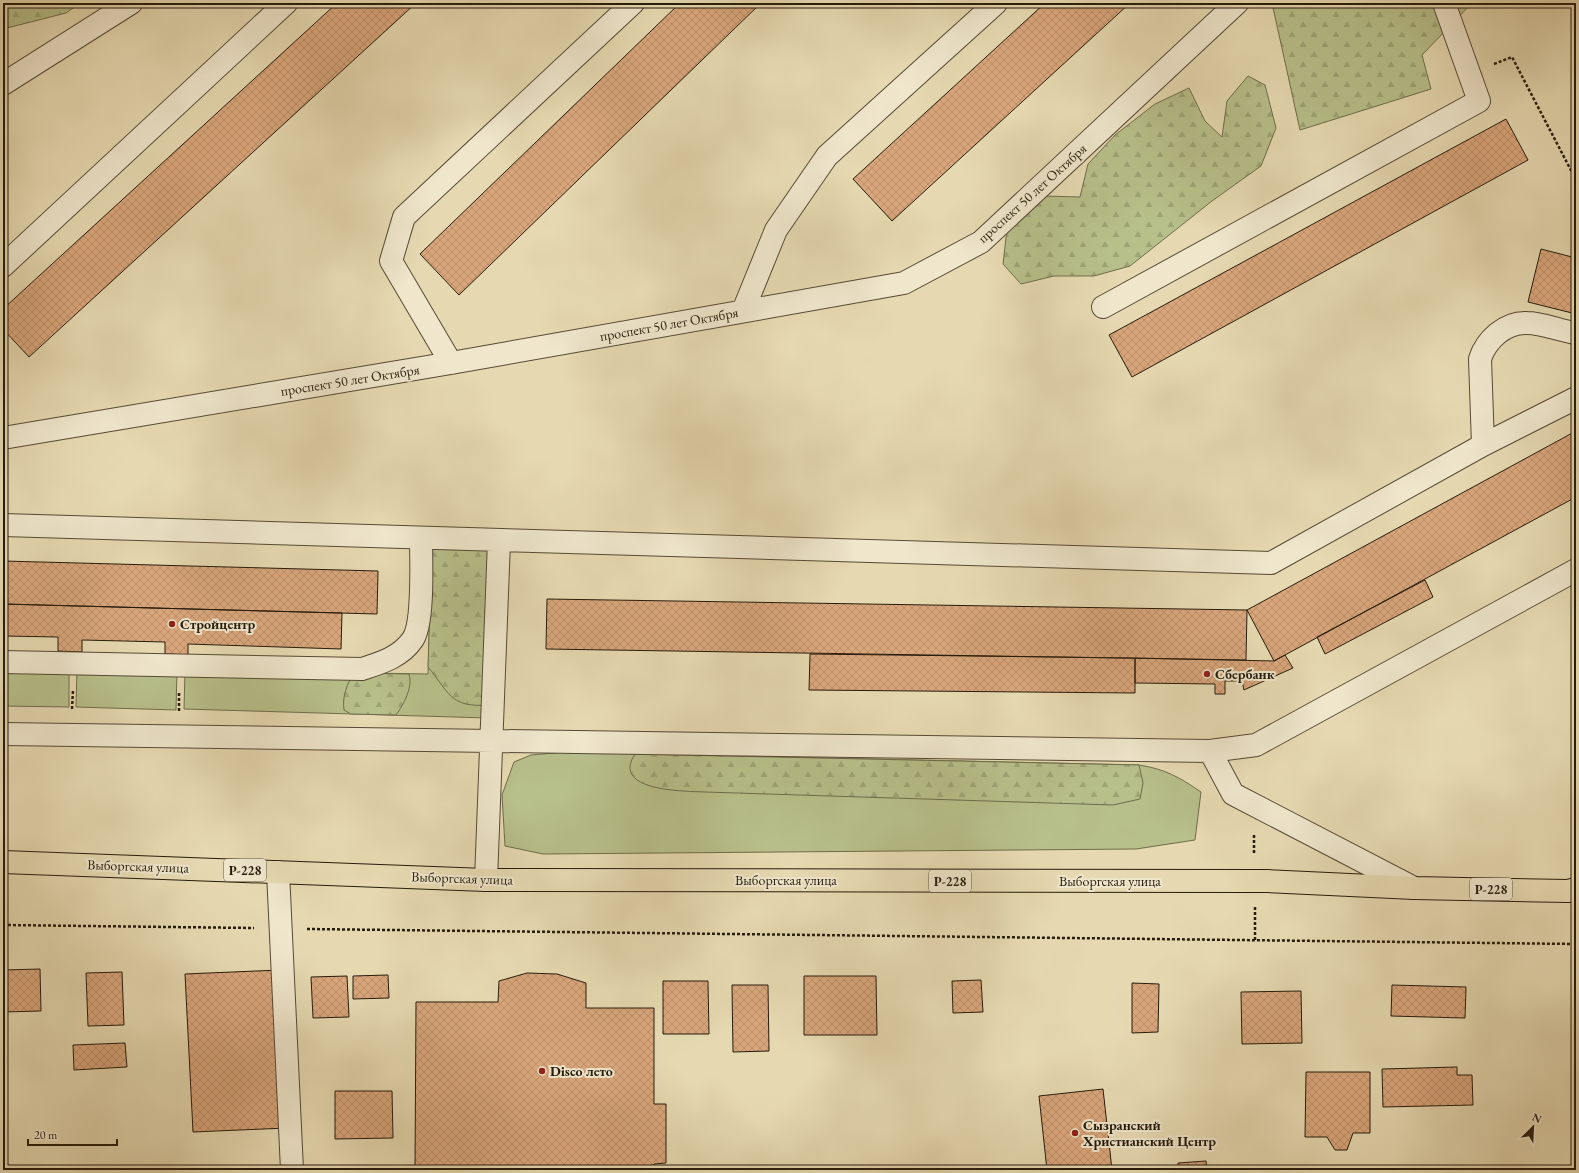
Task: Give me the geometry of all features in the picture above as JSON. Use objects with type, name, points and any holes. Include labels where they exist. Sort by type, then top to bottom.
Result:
[{"type":"main road","name":"Выборгская улица","points":[[3,862],[486,880],[1266,881],[1414,888],[1573,891]]},
{"type":"street","points":[[3,84],[131,3]]},
{"type":"street","points":[[3,266],[286,3]]},
{"type":"street","points":[[451,363],[391,261],[404,217],[633,3]]},
{"type":"street","points":[[743,311],[776,230],[827,156],[996,3]]},
{"type":"street","name":"проспект 50 лет Октября","points":[[3,438],[451,363],[904,282],[981,242],[1237,3]]},
{"type":"street","points":[[1104,307],[1479,100],[1444,3]]},
{"type":"street","points":[[1483,445],[1480,359],[1488,341],[1499,332],[1512,325],[1526,322],[1576,333]]},
{"type":"street","points":[[3,525],[1271,563],[1483,445],[1576,398]]},
{"type":"street","points":[[3,662],[362,670],[384,662],[401,652],[414,638],[419,617],[421,538]]},
{"type":"street","points":[[486,880],[499,541]]},
{"type":"street","points":[[3,734],[1210,751],[1256,745],[1576,570]]},
{"type":"street","points":[[1210,751],[1233,794],[1414,888]]},
{"type":"street","points":[[278,872],[292,1170]]},
{"type":"path","points":[[1470,74],[1512,58],[1576,180]]},
{"type":"path","points":[[3,925],[1576,944]]},
{"type":"green space","points":[[3,3],[80,3],[66,13],[3,29]]},
{"type":"green space","points":[[1272,3],[1472,3],[1422,55],[1431,89],[1300,130]]},
{"type":"green space","points":[[1248,76],[1265,85],[1276,128],[1261,166],[1212,201],[1130,266],[1094,276],[1054,276],[1021,284],[1003,264],[1007,229],[1044,196],[1080,197],[1088,164],[1115,135],[1155,104],[1189,88],[1205,121],[1222,137],[1227,101]]},
{"type":"green space","points":[[432,542],[488,718],[184,709],[185,670],[428,674]]},
{"type":"green space","points":[[432,542],[495,545],[488,705],[466,704],[458,701],[446,691],[428,667]]},
{"type":"green space","points":[[3,665],[69,666],[69,707],[3,706]]},
{"type":"green space","points":[[77,666],[177,670],[176,710],[76,707]]},
{"type":"green space","points":[[354,673],[409,674],[409,690],[405,701],[396,715],[351,714],[344,710],[346,690]]},
{"type":"green space","points":[[565,752],[1139,765],[1172,774],[1201,792],[1195,840],[1136,849],[543,854],[505,846],[502,795],[514,762],[531,755]]},
{"type":"green space","points":[[635,754],[1139,765],[1143,783],[1140,799],[1113,805],[683,791],[654,787],[641,782],[633,776],[630,767]]},
{"type":"building","points":[[337,3],[416,3],[29,357],[3,329],[3,309]]},
{"type":"building","points":[[680,3],[761,3],[459,295],[420,254]]},
{"type":"building","points":[[1045,3],[1130,3],[892,221],[853,179]]},
{"type":"building","points":[[1506,119],[1528,160],[1132,377],[1109,335]]},
{"type":"building","points":[[1541,249],[1576,258],[1576,314],[1528,302]]},
{"type":"building","points":[[1576,431],[1576,497],[1274,661],[1247,610]]},
{"type":"building","points":[[3,561],[378,571],[377,614],[3,604]]},
{"type":"building","points":[[1425,580],[1433,597],[1325,654],[1317,637]]},
{"type":"building","points":[[547,599],[1247,610],[1246,660],[546,649]]},
{"type":"building","name":"Стройцентр","points":[[3,604],[342,613],[341,649],[188,644],[188,655],[165,654],[165,642],[82,640],[82,652],[58,651],[58,637],[3,636]]},
{"type":"building","points":[[810,654],[1135,658],[1135,693],[809,690]]},
{"type":"building","name":"Сбербанк","points":[[1285,655],[1293,668],[1244,690],[1242,681],[1225,681],[1225,694],[1215,694],[1215,684],[1135,683],[1135,658],[1274,661]]},
{"type":"building","points":[[40,969],[41,1011],[3,1012],[3,970]]},
{"type":"building","points":[[280,970],[287,1128],[193,1132],[185,974]]},
{"type":"building","points":[[122,972],[124,1025],[88,1026],[86,973]]},
{"type":"building","points":[[527,973],[557,974],[586,983],[586,1008],[654,1008],[654,1104],[666,1104],[666,1163],[654,1164],[654,1170],[415,1170],[416,1002],[498,1002],[499,981]]},
{"type":"building","points":[[388,975],[389,998],[353,999],[353,976]]},
{"type":"building","points":[[347,976],[349,1017],[313,1018],[311,977]]},
{"type":"building","points":[[804,976],[876,976],[877,1035],[804,1035]]},
{"type":"building","points":[[981,980],[983,1012],[953,1013],[952,981]]},
{"type":"building","points":[[663,981],[708,981],[709,1034],[663,1034]]},
{"type":"building","points":[[1132,983],[1159,984],[1158,1032],[1132,1033]]},
{"type":"building","points":[[732,985],[768,985],[769,1051],[733,1052]]},
{"type":"building","points":[[1392,985],[1466,987],[1465,1018],[1391,1016]]},
{"type":"building","points":[[1301,991],[1302,1043],[1242,1044],[1241,992]]},
{"type":"building","points":[[125,1043],[127,1067],[74,1070],[73,1045]]},
{"type":"building","points":[[1457,1067],[1457,1075],[1472,1075],[1473,1105],[1383,1107],[1382,1069]]},
{"type":"building","points":[[1306,1072],[1370,1072],[1370,1133],[1353,1133],[1347,1150],[1335,1150],[1327,1137],[1305,1137]]},
{"type":"building","name":"Сызранский Христианский Центр","points":[[1103,1089],[1112,1170],[1047,1170],[1039,1096]]},
{"type":"building","points":[[335,1091],[392,1091],[393,1138],[335,1139]]},
{"type":"building","points":[[1206,1161],[1207,1170],[1178,1170],[1178,1163]]},
{"type":"building","points":[[344,1166],[396,1166],[396,1170],[344,1170]]},
{"type":"place","name":"Стройцентр","points":[[172,624]]},
{"type":"place","name":"Сбербанк","points":[[1207,674]]},
{"type":"place","name":"Disco лето","points":[[542,1071]]},
{"type":"place","name":"Сызранский Христианский Центр","points":[[1075,1133]]}]
